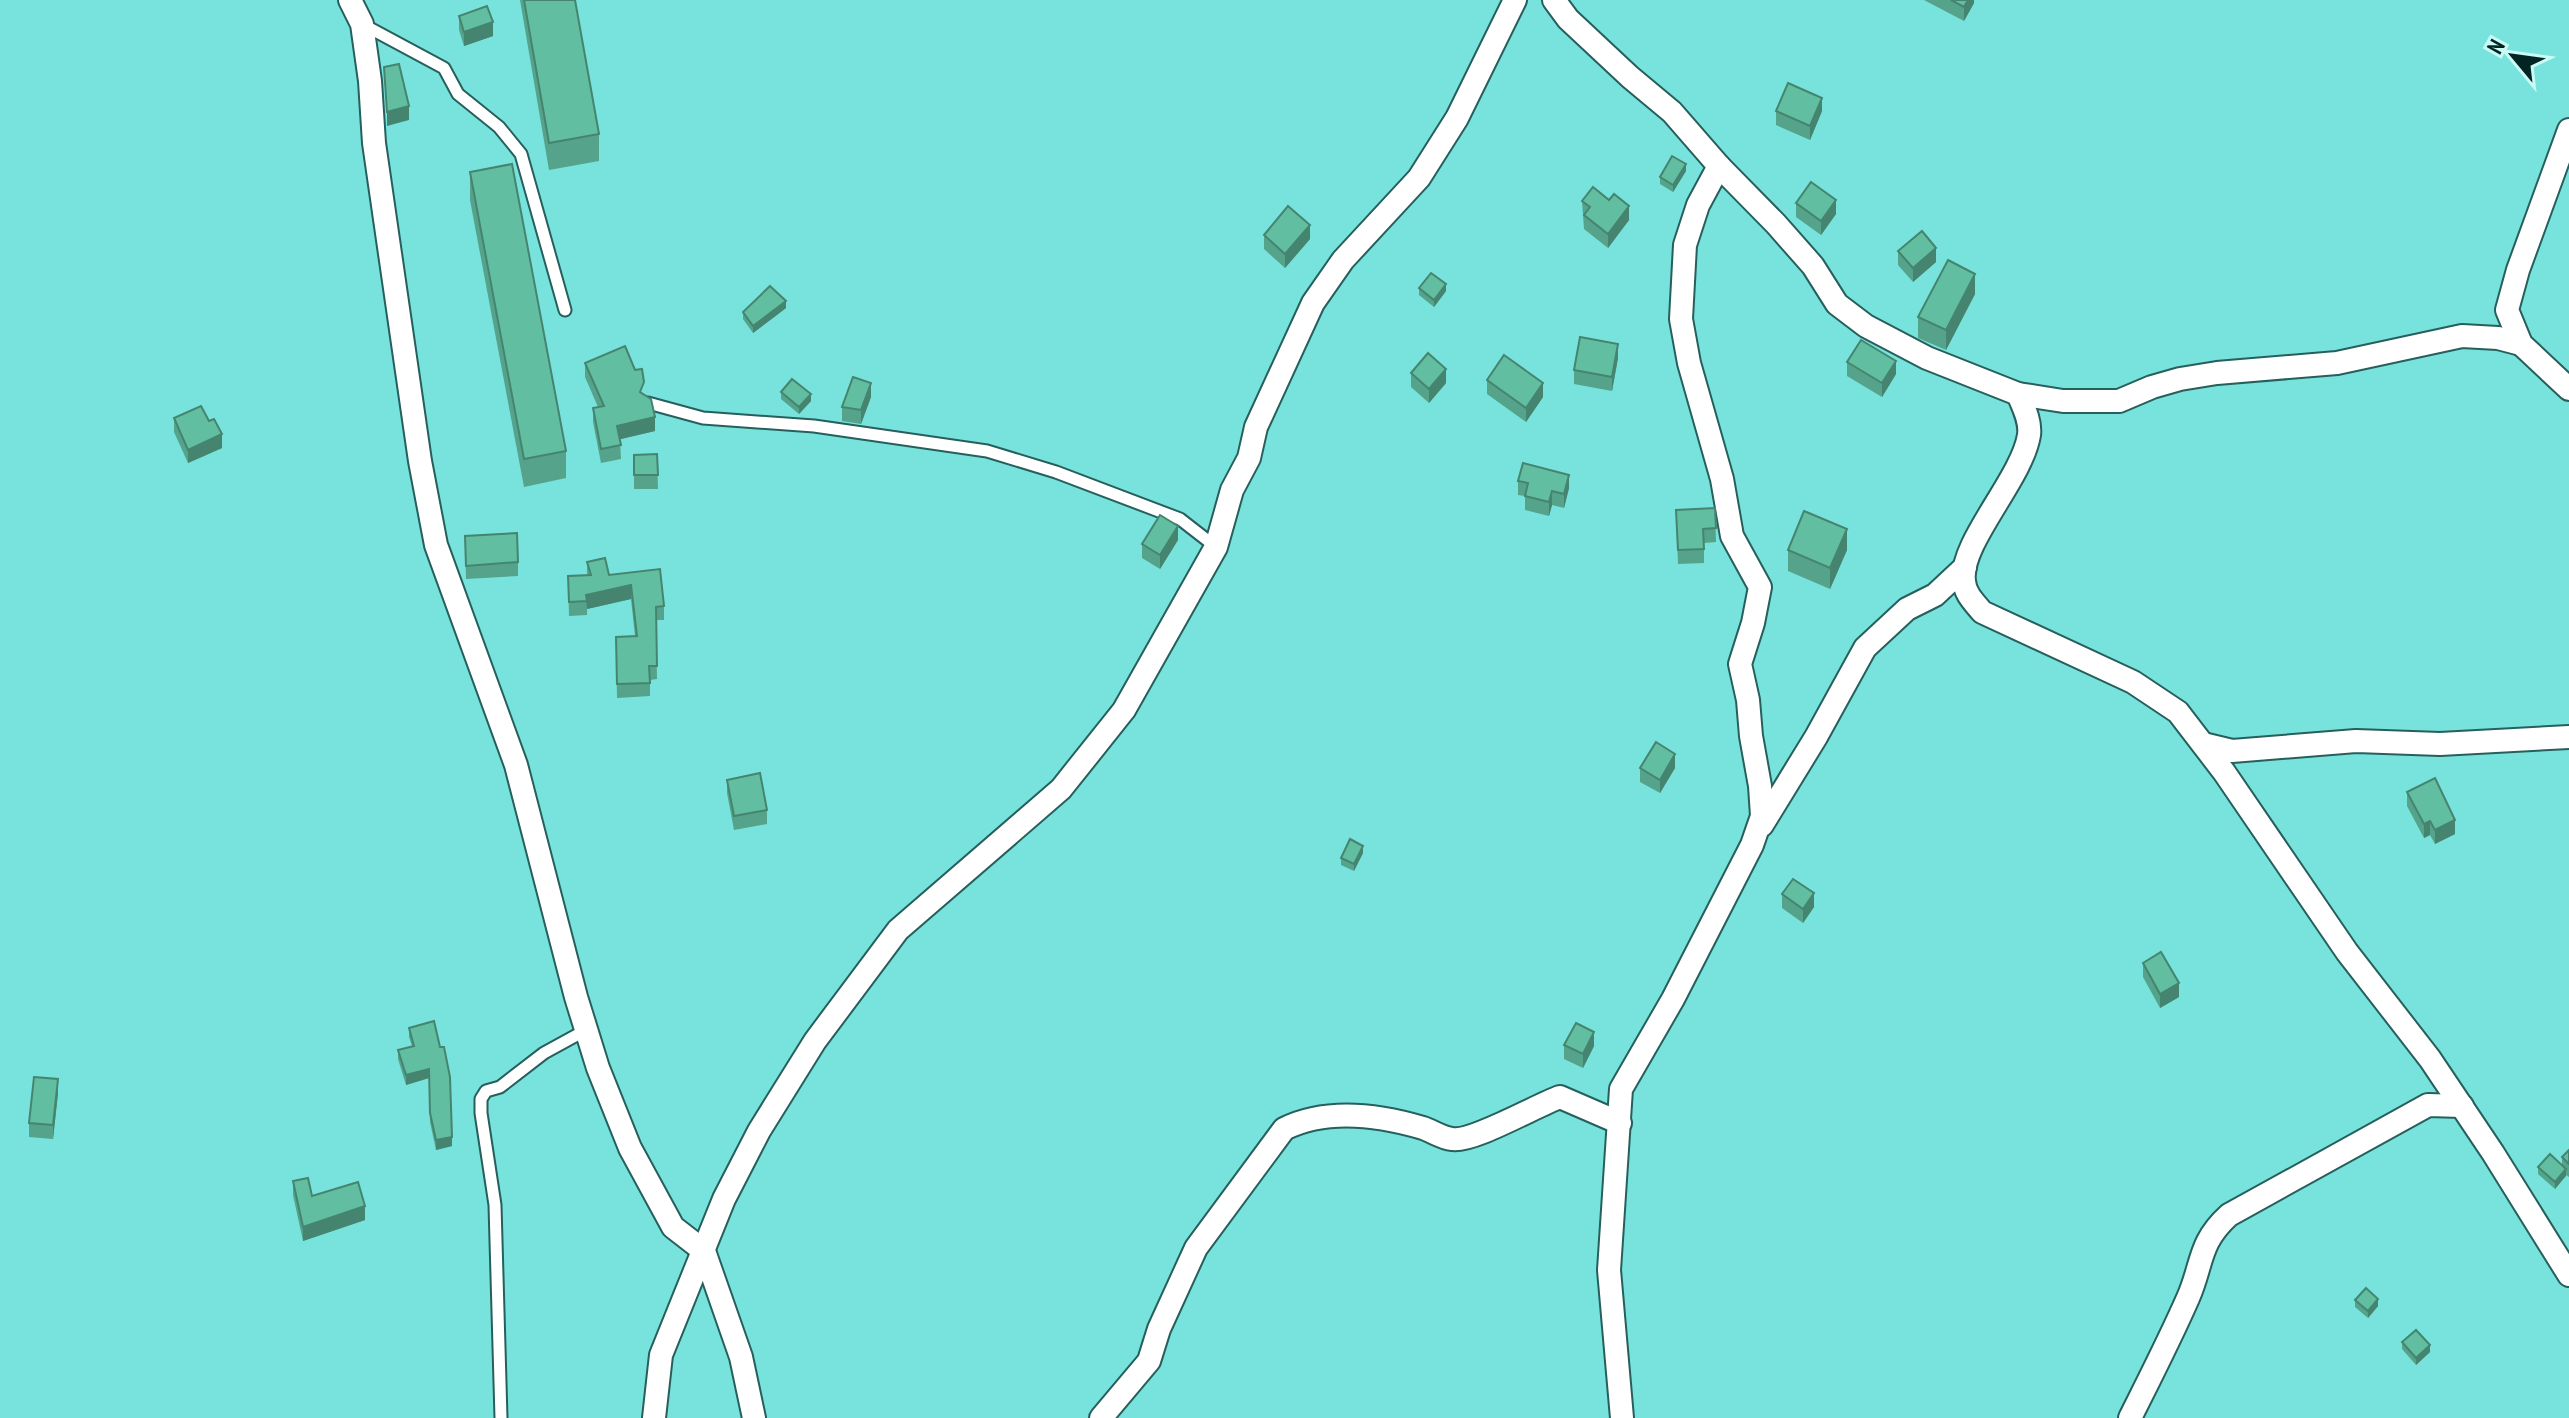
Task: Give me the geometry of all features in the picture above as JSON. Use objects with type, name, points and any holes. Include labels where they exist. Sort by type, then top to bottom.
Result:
[{"type":"street","points":[[350,0],[362,24],[374,143],[420,461],[436,545],[516,765],[598,1068],[630,1148],[673,1227],[704,1251],[741,1357],[754,1418]]},
{"type":"street","points":[[654,1418],[661,1355],[724,1199],[759,1131],[815,1041],[898,930],[1061,789],[1124,710],[1216,547],[1232,490],[1249,458],[1256,427],[1313,303],[1343,260],[1419,178],[1457,118],[1515,0]]},
{"type":"street","points":[[1554,0],[1568,19],[1672,112],[1813,266],[1837,304],[1866,326],[1927,358],[2018,394],[2063,401],[2119,401],[2180,379],[2233,371],[2337,363],[2462,336],[2498,338],[2521,344]]},
{"type":"street","points":[[2569,130],[2514,281],[2507,310],[2521,344],[2569,389]]},
{"type":"street","points":[[1719,166],[1698,205],[1685,245],[1681,319],[1689,363],[1722,479],[1732,536],[1760,587],[1740,664],[1760,786],[1762,816],[1759,831]]},
{"type":"street","points":[[2462,336],[2507,310]]},
{"type":"street","points":[[2018,394],[2027,416],[2029,433],[2021,461],[1966,558],[1964,580],[1968,597],[1982,612],[2133,682],[2178,712],[2347,952],[2430,1059],[2569,1275]]},
{"type":"street","points":[[1622,1418],[1609,1270],[1621,1089],[1673,999],[1759,831],[1865,648],[1907,609],[1935,595],[1965,567]]},
{"type":"street","points":[[2203,744],[2232,751],[2356,741],[2440,744],[2569,737]]},
{"type":"street","points":[[1101,1418],[1149,1361],[1159,1329],[1196,1248],[1284,1129],[1302,1120],[1355,1116],[1407,1123],[1453,1140],[1479,1134],[1560,1097],[1620,1123]]},
{"type":"street","points":[[2130,1418],[2190,1295],[2206,1242],[2215,1228],[2229,1215],[2428,1105],[2462,1106]]},
{"type":"lane","points":[[362,24],[444,68],[458,94],[499,127],[521,154],[565,310]]},
{"type":"lane","points":[[648,403],[703,418],[814,426],[987,451],[1056,472],[1180,519],[1216,547]]},
{"type":"lane","points":[[501,1418],[495,1205],[481,1099],[486,1091],[500,1087],[544,1053],[586,1030]]},
{"type":"building","points":[[524,0],[575,0],[599,134],[549,143]]},
{"type":"building","points":[[1951,0],[1968,0],[1964,7]]},
{"type":"building","points":[[487,6],[493,22],[464,32],[459,16]]},
{"type":"building","points":[[399,64],[409,106],[387,112],[384,67]]},
{"type":"building","points":[[1788,83],[1822,98],[1810,126],[1776,111]]},
{"type":"building","points":[[1672,156],[1686,164],[1673,185],[1660,177]]},
{"type":"building","points":[[512,164],[566,451],[524,459],[470,172]]},
{"type":"building","points":[[1811,182],[1836,200],[1821,221],[1796,203]]},
{"type":"building","points":[[1593,187],[1609,200],[1614,194],[1629,206],[1608,234],[1584,215],[1590,207],[1582,201]]},
{"type":"building","points":[[1288,206],[1310,225],[1285,254],[1264,235]]},
{"type":"building","points":[[1922,231],[1936,248],[1913,268],[1898,251]]},
{"type":"building","points":[[1948,260],[1975,274],[1946,330],[1918,317]]},
{"type":"building","points":[[1431,273],[1446,284],[1434,300],[1419,288]]},
{"type":"building","points":[[770,286],[786,301],[753,326],[743,312]]},
{"type":"building","points":[[1580,337],[1618,344],[1612,377],[1574,370]]},
{"type":"building","points":[[1861,340],[1896,361],[1882,383],[1847,362]]},
{"type":"building","points":[[625,346],[635,370],[642,369],[644,382],[640,392],[651,399],[655,417],[617,426],[621,445],[601,449],[593,408],[604,406],[585,363]]},
{"type":"building","points":[[1428,353],[1446,369],[1429,389],[1411,373]]},
{"type":"building","points":[[1504,355],[1543,383],[1526,408],[1487,380]]},
{"type":"building","points":[[853,377],[871,383],[861,410],[842,407]]},
{"type":"building","points":[[792,379],[811,394],[799,407],[781,392]]},
{"type":"building","points":[[201,406],[209,421],[214,419],[222,434],[188,450],[174,418]]},
{"type":"building","points":[[657,454],[658,475],[634,475],[634,455]]},
{"type":"building","points":[[1523,463],[1569,475],[1564,494],[1552,491],[1549,502],[1525,496],[1528,483],[1518,481]]},
{"type":"building","points":[[1715,508],[1716,528],[1703,529],[1704,549],[1678,550],[1676,510]]},
{"type":"building","points":[[1804,511],[1847,529],[1830,568],[1788,550]]},
{"type":"building","points":[[1160,515],[1178,526],[1160,555],[1142,544]]},
{"type":"building","points":[[517,533],[518,562],[466,566],[465,536]]},
{"type":"building","points":[[605,558],[609,575],[660,569],[664,606],[656,607],[657,666],[649,666],[650,683],[617,684],[616,637],[637,636],[631,585],[586,595],[587,601],[569,602],[568,576],[591,575],[587,562]]},
{"type":"building","points":[[1656,742],[1675,754],[1660,780],[1640,768]]},
{"type":"building","points":[[760,773],[767,810],[734,816],[727,780]]},
{"type":"building","points":[[2435,778],[2455,820],[2435,830],[2430,821],[2424,824],[2407,792]]},
{"type":"building","points":[[1350,839],[1363,846],[1354,864],[1341,858]]},
{"type":"building","points":[[1793,879],[1814,893],[1803,909],[1782,894]]},
{"type":"building","points":[[2161,952],[2179,983],[2160,994],[2143,963]]},
{"type":"building","points":[[434,1021],[440,1047],[444,1047],[450,1077],[452,1137],[436,1140],[430,1113],[429,1069],[406,1075],[398,1050],[414,1046],[409,1028]]},
{"type":"building","points":[[1576,1023],[1594,1032],[1583,1054],[1564,1045]]},
{"type":"building","points":[[34,1077],[58,1079],[53,1125],[29,1123]]},
{"type":"building","points":[[2569,1150],[2569,1164],[2562,1157]]},
{"type":"building","points":[[2550,1154],[2566,1169],[2555,1182],[2538,1167]]},
{"type":"building","points":[[308,1178],[312,1196],[358,1182],[365,1206],[303,1227],[293,1181]]},
{"type":"building","points":[[2366,1288],[2378,1299],[2368,1311],[2355,1300]]},
{"type":"building","points":[[2416,1330],[2430,1345],[2416,1358],[2402,1342]]}]
